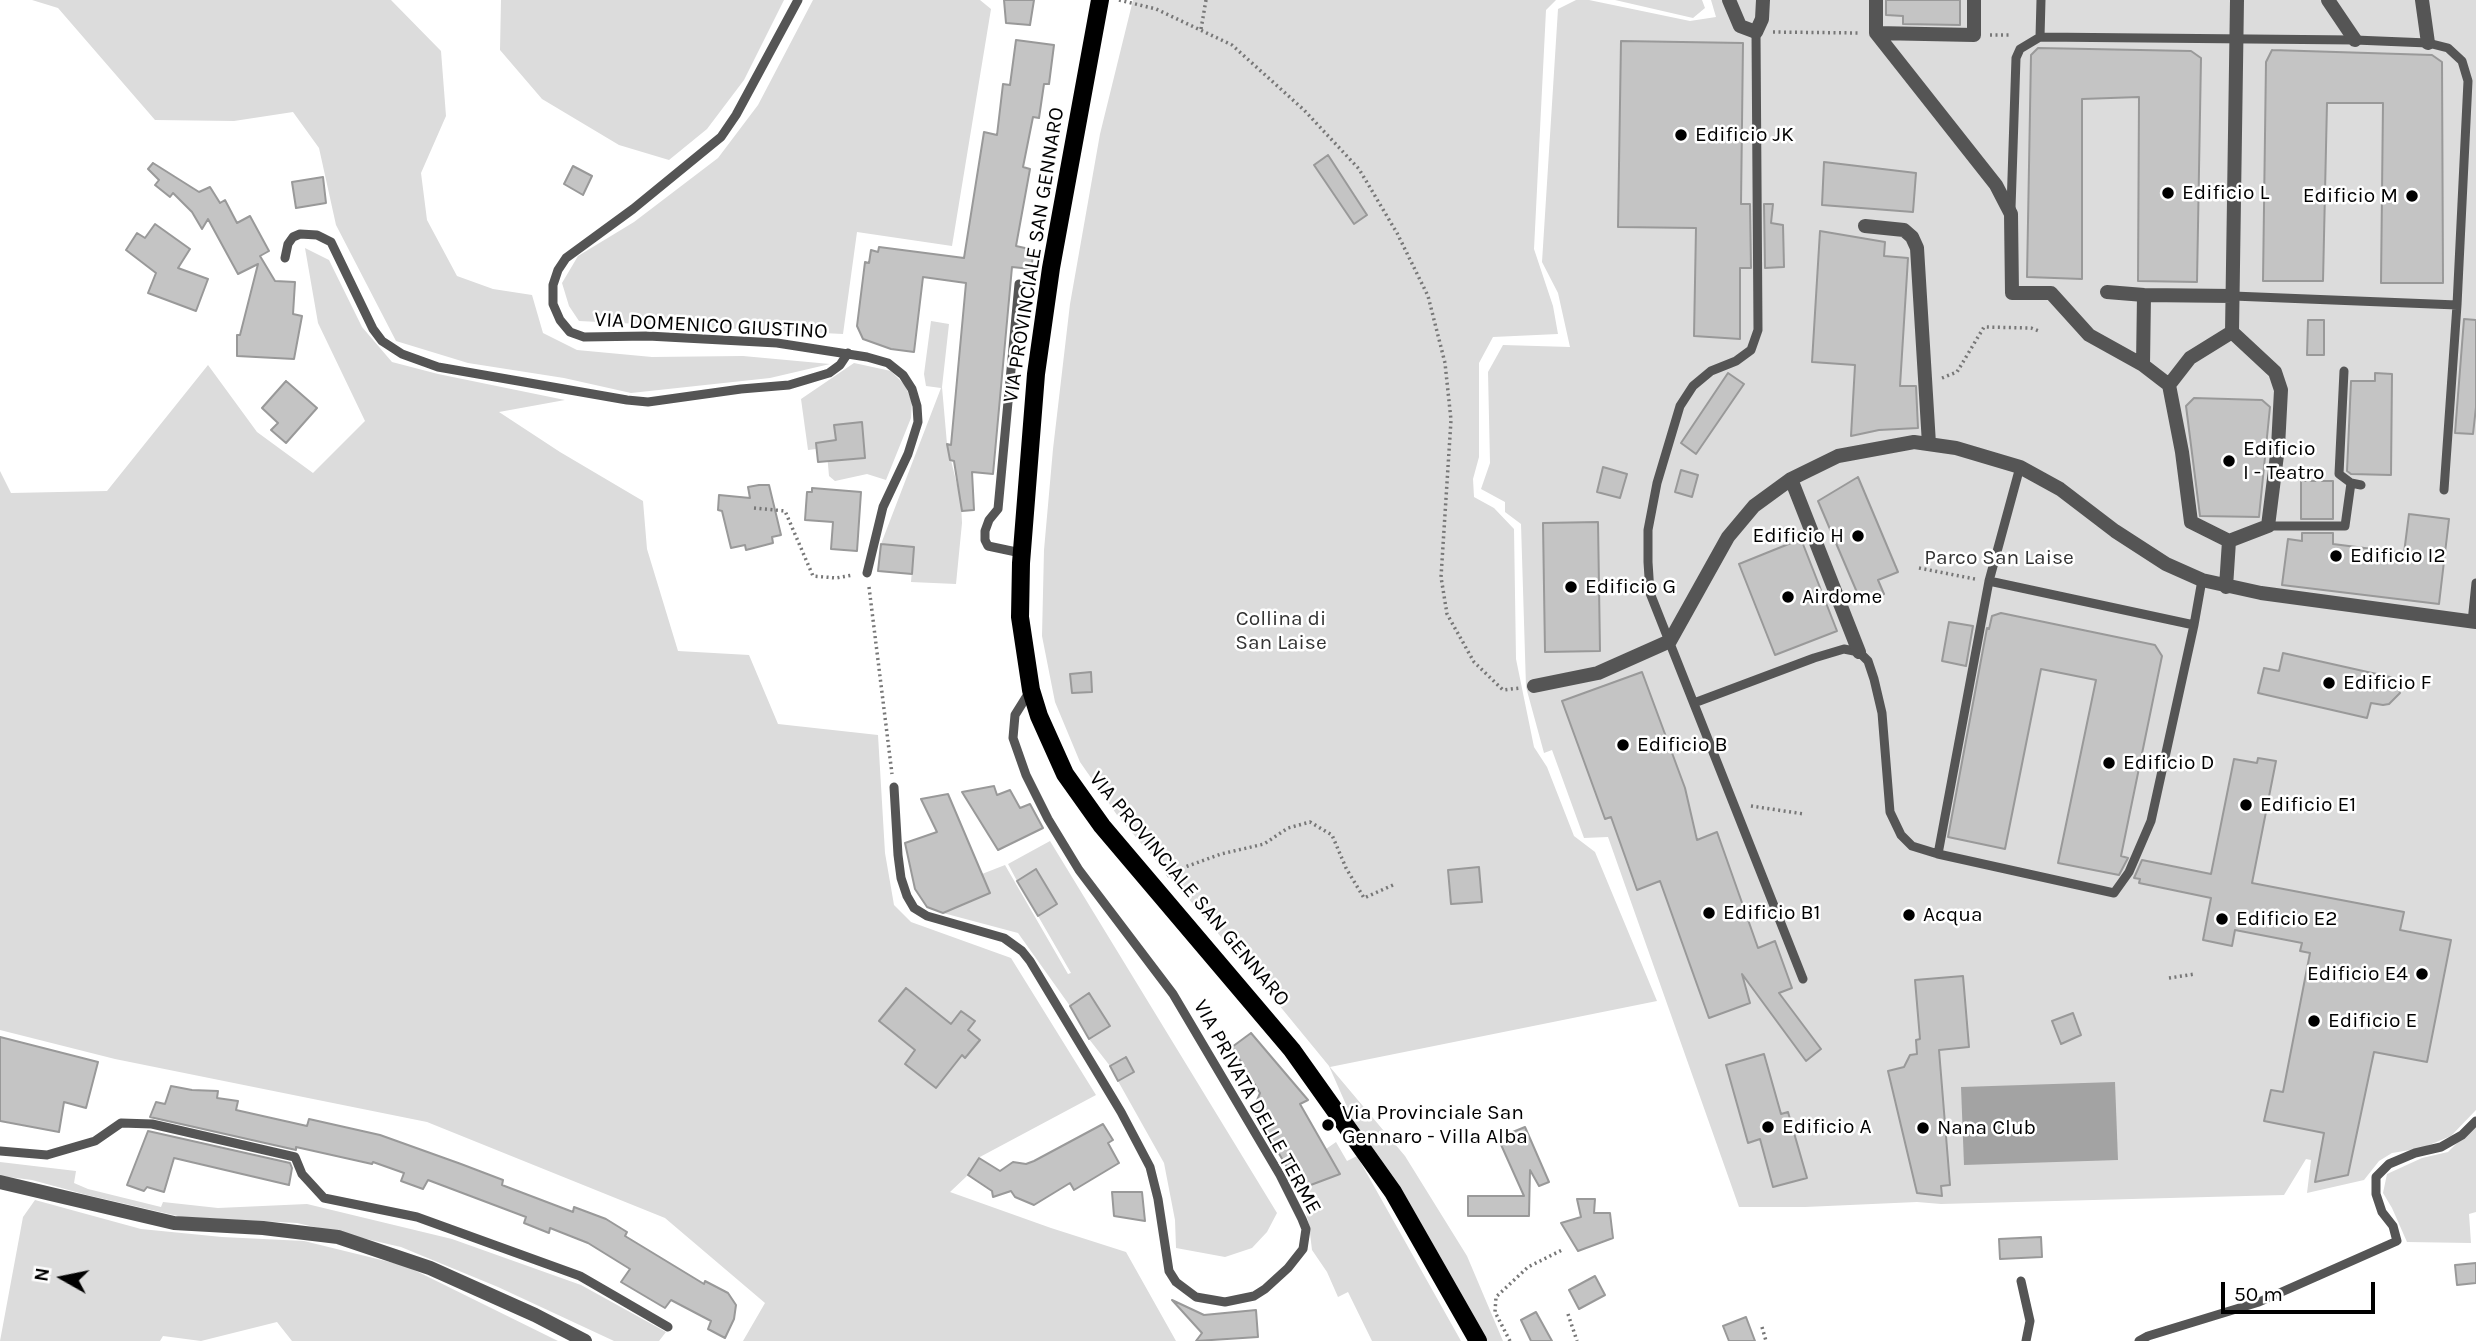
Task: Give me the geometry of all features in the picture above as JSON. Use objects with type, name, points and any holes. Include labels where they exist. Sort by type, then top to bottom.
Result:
[{"type":"main road","name":"VIA PROVINCIALE SAN GENNARO","points":[[1100,0],[1041,334],[1021,553],[1020,617],[1031,690],[1039,716],[1065,774],[1102,826],[1292,1050],[1370,1158],[1419,1236],[1478,1341]]},
{"type":"street","points":[[1729,0],[1740,26],[1756,32],[1762,19],[1763,0]]},
{"type":"street","points":[[1877,0],[1876,33],[1996,185],[2011,214],[2012,293],[2051,293],[2089,335],[2143,365],[2169,385],[2182,452],[2191,522],[2229,541],[2268,526],[2278,447],[2281,390],[2276,372],[2232,332],[2237,0]]},
{"type":"street","points":[[1876,33],[1973,35],[1974,0]]},
{"type":"street","points":[[2328,0],[2355,40]]},
{"type":"street","points":[[2423,0],[2428,43]]},
{"type":"street","points":[[1865,226],[1904,230],[1912,237],[1917,248],[1929,444]]},
{"type":"street","points":[[2107,292],[2233,296]]},
{"type":"street","points":[[2143,365],[2144,295]]},
{"type":"street","points":[[2169,385],[2190,358],[2232,332]]},
{"type":"street","points":[[1534,686],[1598,673],[1670,641],[1728,537],[1754,506],[1791,479],[1838,456],[1914,442],[1956,449],[2020,467],[2060,489],[2115,531],[2166,564],[2202,580],[2226,587],[2474,622]]},
{"type":"street","points":[[1791,479],[1858,652]]},
{"type":"street","points":[[2226,587],[2229,541]]},
{"type":"street","points":[[0,1182],[174,1223],[263,1228],[338,1237],[430,1268],[535,1315],[585,1341]]},
{"type":"lane","name":"VIA DOMENICO GIUSTINO","points":[[798,0],[736,115],[720,137],[634,209],[566,258],[553,285],[554,304],[560,320],[570,332],[584,337],[648,336],[777,343],[848,353],[888,363],[902,375],[912,389],[918,422],[883,507],[867,573]]},
{"type":"lane","points":[[2040,37],[2041,0]]},
{"type":"lane","points":[[1756,32],[1758,330],[1751,350],[1736,361],[1711,371],[1693,386],[1681,406],[1657,483],[1648,530],[1648,562],[1650,593],[1735,803],[1802,979]]},
{"type":"lane","points":[[2011,214],[2016,58],[2020,49],[2040,37],[2237,41],[2355,40],[2428,43],[2456,53],[2467,71],[2468,82],[2457,305],[2444,490]]},
{"type":"lane","points":[[285,258],[288,244],[293,237],[300,234],[317,235],[331,242],[373,329],[383,341],[402,355],[438,367],[627,400],[658,401],[741,388],[789,385],[829,373],[841,365],[848,353]]},
{"type":"lane","points":[[1019,284],[998,509],[989,520],[985,540],[988,546],[1021,553]]},
{"type":"lane","points":[[2233,296],[2457,305]]},
{"type":"lane","points":[[2268,526],[2345,526],[2356,484],[2339,474],[2344,371]]},
{"type":"lane","points":[[1938,854],[1989,581],[2020,467]]},
{"type":"lane","points":[[1694,703],[1814,658],[1844,649],[1858,652],[1868,661],[1882,713],[1890,812],[1901,835],[1912,846],[2114,893],[2129,872],[2151,821],[2202,580]]},
{"type":"lane","points":[[1989,581],[2194,625]]},
{"type":"lane","points":[[2474,622],[2476,583]]},
{"type":"lane","name":"VIA PRIVATA DELLE TERME","points":[[894,787],[898,855],[907,896],[914,908],[927,916],[1004,938],[1030,961],[1121,1112],[1150,1167],[1158,1199],[1169,1271],[1176,1282],[1196,1297],[1225,1302],[1254,1296],[1265,1289],[1297,1258],[1303,1249],[1306,1229],[1280,1175],[1173,994],[1079,870],[1048,819],[1026,775],[1013,738],[1015,715],[1031,690]]},
{"type":"lane","points":[[2140,1341],[2148,1336],[2259,1302],[2398,1241],[2393,1226],[2382,1212],[2376,1194],[2376,1177],[2389,1164],[2415,1153],[2441,1147],[2462,1135],[2476,1121]]},
{"type":"lane","points":[[0,1151],[47,1155],[95,1141],[121,1123],[152,1124],[295,1157],[302,1174],[324,1198],[417,1217],[580,1276],[668,1327]]},
{"type":"lane","points":[[2021,1281],[2030,1321],[2026,1341]]},
{"type":"path","points":[[1117,0],[1156,9],[1232,45],[1328,134],[1359,169],[1397,233],[1427,296],[1445,363],[1451,420],[1441,577],[1447,614],[1474,662],[1503,690],[1534,686]]},
{"type":"path","points":[[1201,29],[1206,0]]},
{"type":"path","points":[[1756,32],[1876,33]]},
{"type":"path","points":[[1927,379],[1939,380],[1957,372],[1984,327],[2031,328],[2042,332]]},
{"type":"path","points":[[754,508],[785,511],[813,576],[836,578],[867,573],[894,787]]},
{"type":"path","points":[[1919,568],[1989,581]]},
{"type":"path","points":[[1735,803],[1804,814]]},
{"type":"path","points":[[1155,887],[1174,871],[1221,854],[1264,844],[1288,828],[1310,822],[1332,835],[1346,868],[1364,898],[1393,885]]},
{"type":"path","points":[[2169,978],[2194,974]]},
{"type":"path","points":[[1510,1341],[1495,1312],[1496,1297],[1528,1268],[1564,1249]]},
{"type":"path","points":[[1568,1314],[1577,1341]]},
{"type":"path","points":[[1762,1327],[1766,1341]]},
{"type":"green space","points":[[32,0],[391,0],[441,51],[446,116],[421,173],[427,220],[457,276],[493,289],[532,295],[543,333],[577,350],[652,357],[743,356],[830,364],[770,378],[631,393],[564,378],[468,363],[396,341],[336,225],[319,148],[293,112],[234,121],[155,120],[58,8]]},
{"type":"green space","points":[[501,0],[784,0],[744,80],[707,129],[669,160],[619,145],[542,99],[500,50]]},
{"type":"green space","points":[[813,0],[980,0],[991,9],[952,246],[857,232],[843,334],[579,321],[569,306],[562,283],[578,256],[634,222],[718,158],[758,105]]},
{"type":"green space","name":"Collina di San Laise","points":[[1133,0],[1556,0],[1546,10],[1534,249],[1553,306],[1558,334],[1493,337],[1479,363],[1479,457],[1473,479],[1474,497],[1494,508],[1514,529],[1516,659],[1534,747],[1547,767],[1574,836],[1595,852],[1657,1001],[1330,1067],[1405,1156],[1467,1256],[1503,1341],[1486,1341],[1355,1125],[1329,1066],[1117,815],[1080,762],[1055,702],[1042,636],[1044,550],[1070,304],[1100,134]],"holes":[[[1328,156],[1367,215],[1354,224],[1314,165]],[[1479,867],[1482,902],[1451,904],[1448,870]]]},
{"type":"green space","name":"Parco San Laise","points":[[1576,0],[1589,0],[1690,21],[1716,17],[1711,0],[2476,0],[2476,1110],[2451,1136],[2422,1148],[2392,1153],[2379,1161],[2364,1180],[2307,1193],[2311,1160],[2306,1159],[2284,1195],[1739,1207],[1608,837],[1584,838],[1552,750],[1544,753],[1526,687],[1521,524],[1505,512],[1505,502],[1481,489],[1490,463],[1488,372],[1503,345],[1570,347],[1558,293],[1542,262],[1558,9]]},
{"type":"green space","points":[[1615,0],[1702,0],[1705,8],[1693,18]]},
{"type":"green space","points":[[305,248],[329,260],[362,327],[392,362],[565,400],[499,412],[643,501],[647,549],[678,651],[749,655],[778,724],[878,735],[885,853],[894,905],[911,922],[1011,958],[1096,1095],[978,1158],[968,1175],[950,1192],[1126,1252],[1176,1341],[743,1341],[765,1303],[665,1218],[427,1122],[115,1059],[0,1030],[0,471],[11,493],[107,491],[208,365],[257,432],[313,473],[365,421],[318,323]],"holes":[[[905,988],[951,1024],[961,1011],[975,1021],[968,1030],[979,1040],[965,1058],[962,1055],[936,1088],[905,1064],[915,1050],[879,1021]]]},
{"type":"green space","points":[[931,321],[949,324],[942,387],[947,444],[961,501],[962,523],[956,584],[911,582],[914,547],[881,544],[941,388],[926,386],[924,374]]},
{"type":"green space","points":[[854,363],[891,371],[905,385],[912,402],[911,418],[886,480],[867,474],[835,481],[829,476],[826,442],[816,443],[816,449],[808,450],[801,399]],"holes":[[[862,422],[865,458],[857,459],[856,451],[837,452],[834,425]]]},
{"type":"green space","points":[[1050,841],[1277,1213],[1267,1232],[1252,1248],[1225,1257],[1176,1248],[1175,1220],[1164,1163],[1118,1081],[1134,1071],[1126,1058],[1110,1066],[1089,1039],[1110,1026],[1090,994],[1070,1006],[1018,933],[943,913],[990,893],[982,874],[1005,865],[1068,974],[1071,973],[1038,916],[1057,904],[1035,870],[1017,881],[1008,864]]},
{"type":"green space","points":[[2476,1124],[2476,1212],[2469,1214],[2471,1243],[2407,1242],[2383,1193],[2387,1174],[2422,1158],[2448,1152]]},
{"type":"green space","points":[[1336,1142],[1347,1161],[1357,1156],[1461,1341],[1372,1341],[1348,1292],[1338,1297],[1327,1272],[1312,1250],[1300,1189],[1340,1174],[1326,1149]]},
{"type":"green space","points":[[0,1162],[76,1171],[74,1183],[88,1189],[161,1207],[163,1202],[218,1208],[307,1204],[452,1239],[581,1285],[666,1332],[659,1341],[614,1341],[498,1287],[401,1247],[297,1223],[182,1217],[32,1180],[0,1176]]},
{"type":"green space","points":[[35,1200],[141,1229],[304,1241],[406,1266],[558,1341],[292,1341],[277,1322],[201,1341],[163,1336],[160,1341],[0,1341],[23,1217]]},
{"type":"shaded area","points":[[2115,1082],[2118,1160],[1964,1165],[1961,1087]]},
{"type":"building","points":[[1004,0],[1034,0],[1030,25],[1006,23]]},
{"type":"building","points":[[1886,0],[1960,0],[1960,25],[1903,24],[1903,16],[1886,15]]},
{"type":"building","points":[[1016,40],[1054,45],[1049,84],[1044,84],[1039,118],[1033,117],[1023,167],[1030,169],[1016,246],[1034,250],[1031,269],[1012,267],[993,474],[972,472],[974,510],[962,511],[954,461],[950,460],[947,444],[951,445],[966,283],[923,277],[914,352],[891,349],[863,339],[857,326],[865,262],[869,263],[871,250],[878,252],[879,247],[964,258],[984,132],[997,135],[1003,84],[1010,85]]},
{"type":"building","name":"Edificio JK","points":[[1621,41],[1743,43],[1741,204],[1750,204],[1751,268],[1740,268],[1740,339],[1694,336],[1696,228],[1618,227]]},
{"type":"building","name":"Edificio L","points":[[2038,48],[2191,51],[2201,58],[2197,282],[2138,281],[2139,97],[2082,99],[2082,279],[2027,277],[2031,55]]},
{"type":"building","name":"Edificio M","points":[[2272,50],[2432,55],[2442,62],[2443,283],[2381,283],[2383,103],[2327,103],[2323,281],[2263,281],[2266,62]]},
{"type":"building","points":[[1328,155],[1367,215],[1354,224],[1314,165]]},
{"type":"building","points":[[1824,162],[1916,173],[1913,212],[1822,205]]},
{"type":"building","points":[[153,163],[199,192],[210,187],[220,203],[225,200],[237,223],[250,216],[269,251],[260,256],[275,281],[295,282],[293,314],[302,316],[294,359],[237,356],[237,335],[240,335],[258,264],[238,274],[208,219],[202,229],[192,212],[173,193],[170,197],[155,185],[159,180],[148,169]]},
{"type":"building","points":[[573,166],[592,176],[583,195],[564,184]]},
{"type":"building","points":[[323,177],[326,203],[296,208],[292,182]]},
{"type":"building","points":[[1764,204],[1773,204],[1771,223],[1783,225],[1784,267],[1765,268]]},
{"type":"building","points":[[155,224],[190,249],[178,268],[208,279],[196,311],[148,293],[156,273],[126,250],[137,233],[145,238]]},
{"type":"building","points":[[1820,231],[1885,242],[1884,256],[1908,258],[1900,386],[1916,386],[1918,428],[1879,430],[1851,436],[1855,365],[1812,362]]},
{"type":"building","points":[[2464,319],[2476,320],[2476,407],[2473,434],[2455,433]]},
{"type":"building","points":[[2308,320],[2324,320],[2324,355],[2307,355]]},
{"type":"building","points":[[1728,373],[1744,384],[1696,454],[1681,443]]},
{"type":"building","points":[[2375,373],[2392,374],[2391,475],[2351,474],[2347,471],[2351,381],[2375,381]]},
{"type":"building","points":[[286,381],[317,408],[286,443],[271,430],[278,423],[262,408]]},
{"type":"building","name":"Edificio I - Teatro","points":[[2194,398],[2262,400],[2270,407],[2259,517],[2200,516],[2186,406]]},
{"type":"building","points":[[862,422],[865,458],[818,462],[816,443],[836,440],[834,425]]},
{"type":"building","points":[[1603,467],[1627,474],[1620,498],[1597,492]]},
{"type":"building","points":[[1681,470],[1698,475],[1692,497],[1675,492]]},
{"type":"building","name":"Edificio H","points":[[1858,477],[1898,572],[1878,580],[1884,594],[1862,604],[1818,501]]},
{"type":"building","points":[[2301,481],[2333,481],[2333,519],[2301,519]]},
{"type":"building","points":[[769,485],[781,535],[772,537],[773,543],[746,550],[745,545],[731,548],[722,511],[718,510],[719,495],[750,498],[748,487]]},
{"type":"building","points":[[812,488],[861,492],[857,551],[831,549],[833,522],[805,520],[807,492],[812,492]]},
{"type":"building","name":"Edificio I2","points":[[2409,514],[2449,519],[2439,604],[2282,585],[2288,539],[2302,541],[2302,533],[2333,533],[2333,544],[2404,553]]},
{"type":"building","name":"Edificio G","points":[[1598,522],[1600,651],[1545,652],[1543,523]]},
{"type":"building","name":"Airdome","points":[[1801,539],[1837,631],[1775,655],[1739,564]]},
{"type":"building","points":[[881,544],[914,547],[912,574],[878,571]]},
{"type":"building","name":"Edificio D","points":[[2001,613],[2155,645],[2162,656],[2121,856],[2128,858],[2119,875],[2058,863],[2096,680],[2041,669],[2005,849],[1948,837],[1987,628],[1989,629],[1992,616]]},
{"type":"building","points":[[1949,622],[1973,626],[1966,666],[1942,661]]},
{"type":"building","name":"Edificio F","points":[[2283,653],[2390,677],[2396,680],[2400,693],[2389,704],[2371,703],[2367,718],[2258,693],[2264,668],[2279,671]]},
{"type":"building","points":[[1091,672],[1092,692],[1072,693],[1070,674]]},
{"type":"building","points":[[1642,672],[1685,788],[1697,840],[1717,832],[1758,948],[1775,941],[1792,988],[1779,993],[1821,1049],[1806,1061],[1742,974],[1750,1003],[1709,1018],[1660,881],[1637,890],[1611,817],[1605,819],[1562,701]]},
{"type":"building","points":[[2258,758],[2276,761],[2252,883],[2404,912],[2400,930],[2451,940],[2427,1062],[2374,1052],[2348,1175],[2315,1182],[2324,1133],[2264,1121],[2271,1090],[2283,1092],[2310,953],[2300,951],[2302,943],[2235,930],[2232,946],[2203,940],[2211,898],[2139,883],[2140,879],[2134,878],[2142,860],[2211,874],[2234,759],[2257,763]]},
{"type":"building","points":[[994,786],[997,795],[1010,790],[1020,808],[1030,804],[1043,828],[998,850],[962,792]]},
{"type":"building","points":[[948,794],[990,893],[943,913],[927,907],[915,889],[905,843],[937,832],[921,799]]},
{"type":"building","points":[[1479,867],[1482,902],[1451,904],[1448,870]]},
{"type":"building","points":[[1036,869],[1057,904],[1038,916],[1017,881]]},
{"type":"building","name":"Nana Club","points":[[1963,976],[1969,1047],[1939,1050],[1950,1185],[1941,1186],[1942,1196],[1917,1193],[1888,1071],[1904,1067],[1910,1055],[1917,1054],[1916,1040],[1920,1039],[1915,980]]},
{"type":"building","points":[[906,988],[951,1024],[961,1011],[975,1021],[968,1030],[980,1040],[965,1058],[962,1055],[936,1088],[905,1064],[915,1050],[879,1021]]},
{"type":"building","points":[[1089,993],[1110,1026],[1089,1039],[1070,1006]]},
{"type":"building","points":[[2073,1013],[2081,1035],[2061,1044],[2052,1021]]},
{"type":"building","points":[[1251,1033],[1308,1100],[1300,1104],[1340,1174],[1300,1189],[1253,1110],[1260,1093],[1232,1047]]},
{"type":"building","points":[[0,1037],[98,1062],[86,1108],[64,1102],[59,1132],[0,1121]]},
{"type":"building","name":"Edificio A","points":[[1764,1054],[1781,1114],[1788,1112],[1807,1178],[1773,1187],[1760,1139],[1748,1143],[1726,1065]]},
{"type":"building","points":[[1126,1057],[1134,1072],[1118,1081],[1110,1066]]},
{"type":"building","points":[[171,1086],[218,1091],[217,1098],[238,1101],[236,1110],[307,1126],[309,1119],[380,1135],[503,1180],[502,1185],[573,1212],[574,1207],[606,1219],[627,1232],[625,1236],[704,1284],[705,1281],[728,1293],[736,1305],[734,1319],[725,1338],[708,1329],[711,1321],[671,1300],[665,1308],[621,1282],[630,1269],[588,1243],[550,1228],[549,1233],[524,1223],[526,1217],[428,1180],[423,1189],[401,1181],[404,1173],[373,1162],[372,1164],[296,1147],[296,1150],[150,1117],[156,1102],[165,1104]]},
{"type":"building","points":[[1103,1124],[1113,1140],[1108,1143],[1119,1163],[1074,1190],[1070,1183],[1034,1205],[1015,1197],[1011,1191],[993,1197],[992,1191],[968,1175],[979,1158],[1000,1171],[1013,1162],[1026,1164]]},
{"type":"building","points":[[1525,1127],[1549,1182],[1539,1186],[1530,1170],[1529,1216],[1468,1216],[1468,1196],[1524,1196],[1498,1138]]},
{"type":"building","points":[[148,1131],[290,1163],[292,1168],[289,1185],[174,1158],[164,1192],[147,1187],[144,1191],[127,1185]]},
{"type":"building","points":[[1112,1192],[1142,1192],[1145,1221],[1114,1216]]},
{"type":"building","points":[[1577,1199],[1595,1199],[1594,1213],[1610,1213],[1613,1238],[1578,1251],[1561,1223],[1581,1217]]},
{"type":"building","points":[[2041,1237],[2042,1257],[2000,1259],[1999,1239]]},
{"type":"building","points":[[2476,1263],[2476,1283],[2457,1285],[2455,1265]]},
{"type":"building","points":[[1595,1276],[1605,1295],[1579,1309],[1569,1290]]},
{"type":"building","points":[[1172,1300],[1204,1315],[1256,1310],[1258,1337],[1196,1341],[1202,1333]]},
{"type":"building","points":[[1536,1312],[1552,1341],[1531,1341],[1521,1320]]},
{"type":"building","points":[[1746,1317],[1755,1341],[1729,1341],[1723,1326]]},
{"type":"place","name":"Edificio JK","points":[[1681,135]]},
{"type":"place","name":"Edificio L","points":[[2168,193]]},
{"type":"place","name":"Edificio M","points":[[2412,196]]},
{"type":"place","name":"Edificio I - Teatro","points":[[2229,461]]},
{"type":"place","name":"Edificio H","points":[[1858,536]]},
{"type":"place","name":"Edificio I2","points":[[2336,556]]},
{"type":"place","name":"Edificio G","points":[[1571,587]]},
{"type":"place","name":"Airdome","points":[[1788,597]]},
{"type":"place","name":"Edificio F","points":[[2329,683]]},
{"type":"place","name":"Edificio B","points":[[1623,745]]},
{"type":"place","name":"Edificio D","points":[[2109,763]]},
{"type":"place","name":"Edificio E1","points":[[2246,805]]},
{"type":"place","name":"Edificio B1","points":[[1709,913]]},
{"type":"place","name":"Acqua","points":[[1909,915]]},
{"type":"place","name":"Edificio E2","points":[[2222,919]]},
{"type":"place","name":"Edificio E4","points":[[2422,974]]},
{"type":"place","name":"Edificio E","points":[[2314,1021]]},
{"type":"place","name":"Via Provinciale San Gennaro - Villa Alba","points":[[1328,1125]]},
{"type":"place","name":"Edificio A","points":[[1768,1127]]},
{"type":"place","name":"Nana Club","points":[[1923,1128]]}]
